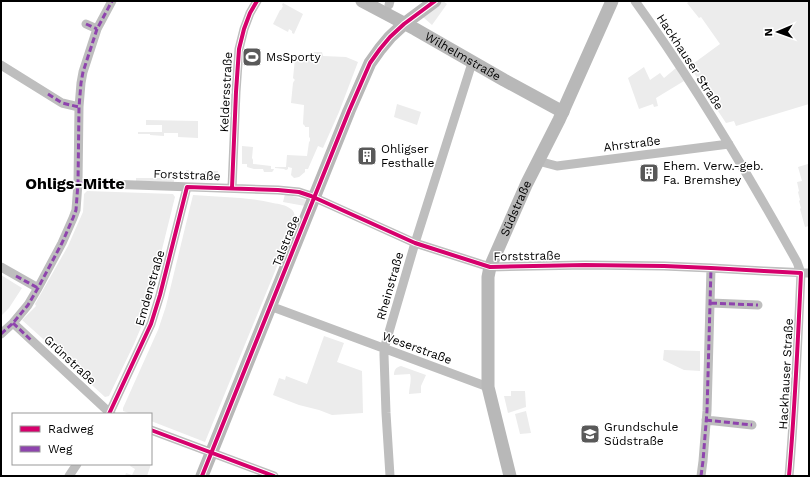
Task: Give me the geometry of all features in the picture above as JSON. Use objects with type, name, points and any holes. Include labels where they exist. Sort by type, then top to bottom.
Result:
[{"type":"main road","name":"Wilhelmstraße","points":[[362,1],[563,112]]},
{"type":"main road","name":"Talstraße","points":[[202,476],[314,197],[370,63],[390,37],[404,24],[435,1]]},
{"type":"main road","name":"Südstraße","points":[[510,476],[488,387],[488,277],[490,267],[538,162],[563,112],[612,1]]},
{"type":"street","points":[[1,334],[13,323],[28,305],[72,223],[76,210],[78,183],[79,107],[81,83],[83,72],[97,29],[112,1]]},
{"type":"street","name":"Keldersstraße","points":[[232,188],[237,62],[244,29],[257,1]]},
{"type":"street","name":"Hackhauser Straße","points":[[635,1],[677,61],[729,144],[758,191],[797,262],[805,273],[789,476]]},
{"type":"street","points":[[86,24],[97,29]]},
{"type":"street","name":"Rheinstraße","points":[[390,476],[384,349],[415,243],[472,63]]},
{"type":"street","points":[[1,65],[62,103],[79,107]]},
{"type":"street","name":"Ahrstraße","points":[[538,162],[557,166],[729,144]]},
{"type":"street","name":"Forststraße","points":[[78,183],[232,188],[299,192],[314,197],[415,243],[490,267],[585,265],[711,268],[805,273]]},
{"type":"street","name":"Emdenstraße","points":[[110,413],[151,324],[160,295],[187,187]]},
{"type":"street","points":[[1,268],[38,288]]},
{"type":"street","points":[[701,476],[706,420],[711,268]]},
{"type":"street","points":[[711,303],[758,305]]},
{"type":"street","name":"Weserstraße","points":[[270,306],[488,387]]},
{"type":"street","name":"Grünstraße","points":[[13,323],[109,413]]},
{"type":"street","points":[[706,420],[752,425]]},
{"type":"street","points":[[152,430],[274,476]]},
{"type":"street","points":[[68,476],[76,465]]},
{"type":"shaded area","points":[[443,1],[447,4],[432,25],[423,17]]},
{"type":"shaded area","points":[[690,1],[809,1],[809,104],[736,126],[734,121],[726,123],[690,66],[720,44],[701,17],[699,18],[687,3]]},
{"type":"shaded area","points":[[283,3],[303,14],[294,34],[289,29],[288,32],[273,24],[283,6]]},
{"type":"shaded area","points":[[314,52],[322,52],[323,56],[346,57],[358,62],[339,112],[323,148],[318,146],[308,169],[305,169],[305,172],[299,177],[294,178],[291,175],[292,168],[288,167],[286,170],[275,167],[286,167],[287,155],[307,156],[310,138],[309,127],[305,127],[303,124],[304,105],[291,103],[293,83],[295,80],[293,78],[295,59],[300,59],[300,54],[313,55]]},
{"type":"shaded area","points":[[644,67],[650,80],[660,73],[664,78],[676,68],[684,81],[656,98],[658,106],[654,107],[653,104],[639,109],[628,78]]},
{"type":"shaded area","points":[[397,104],[421,112],[417,125],[394,117]]},
{"type":"shaded area","points":[[146,120],[198,121],[198,138],[178,137],[178,133],[164,133],[164,136],[138,134],[138,132],[162,132],[162,125],[146,125]]},
{"type":"shaded area","points":[[242,146],[253,147],[253,164],[271,166],[271,169],[274,169],[273,171],[264,172],[263,169],[254,169],[247,167],[247,164],[242,164]]},
{"type":"shaded area","points":[[808,164],[809,226],[805,227],[800,209],[797,182],[802,181],[798,167]]},
{"type":"shaded area","points":[[186,170],[189,170],[189,178],[205,178],[205,171],[218,171],[218,177],[213,180],[186,180]]},
{"type":"shaded area","points":[[136,178],[174,178],[174,182],[136,181]]},
{"type":"shaded area","points":[[87,191],[173,194],[175,197],[145,318],[109,396],[105,397],[22,320],[36,306],[35,304],[68,246],[83,212],[84,194]]},
{"type":"shaded area","points":[[285,194],[306,200],[305,206],[283,202]]},
{"type":"shaded area","points":[[193,195],[243,198],[263,201],[285,206],[293,211],[295,216],[294,220],[280,259],[205,442],[152,421],[152,413],[129,413],[123,411],[158,330],[166,306]]},
{"type":"shaded area","points":[[1,275],[22,288],[9,308],[1,316]]},
{"type":"shaded area","points":[[324,336],[344,343],[337,362],[362,371],[363,413],[332,415],[273,395],[279,378],[285,380],[286,376],[307,384]]},
{"type":"shaded area","points":[[664,350],[700,351],[700,371],[684,370],[663,360]]},
{"type":"shaded area","points":[[401,366],[426,375],[421,386],[421,393],[409,394],[411,381],[410,374],[394,375],[396,369]]},
{"type":"shaded area","points":[[511,391],[525,391],[526,407],[508,413],[504,396],[511,396]]},
{"type":"shaded area","points":[[526,411],[531,433],[520,434],[515,414]]},
{"type":"shaded area","points":[[151,465],[147,476],[125,476],[126,473],[132,475],[135,469],[130,466]]},
{"type":"marked path","points":[[1,334],[13,323],[28,305],[62,243],[76,210],[81,83],[83,72],[97,29],[112,1]]},
{"type":"marked path","points":[[86,24],[97,29]]},
{"type":"marked path","points":[[48,94],[62,103],[79,107]]},
{"type":"marked path","points":[[78,183],[121,185]]},
{"type":"marked path","points":[[701,476],[707,411],[711,268]]},
{"type":"marked path","points":[[16,276],[38,288]]},
{"type":"marked path","points":[[711,303],[758,305]]},
{"type":"marked path","points":[[13,323],[32,341]]},
{"type":"marked path","points":[[706,420],[752,425]]},
{"type":"cycle path","points":[[232,188],[239,49],[244,29],[250,13],[257,1]]},
{"type":"cycle path","points":[[202,476],[349,111],[370,63],[390,37],[404,24],[435,1]]},
{"type":"cycle path","points":[[109,413],[151,324],[160,295],[187,187],[278,190],[299,192],[311,196],[415,243],[490,267],[585,265],[664,266],[801,273],[795,400],[789,476]]},
{"type":"cycle path","points":[[152,430],[274,476]]},
{"type":"place","name":"MsSporty","points":[[252,57]]},
{"type":"place","name":"Ohligser Festhalle","points":[[367,156]]},
{"type":"place","name":"Ehem. Verw.-geb. Fa. Bremshey","points":[[649,173]]},
{"type":"place","name":"Grundschule Südstraße","points":[[590,434]]},
{"type":"district","name":"Ohligs-Mitte","points":[[75,183]]}]
